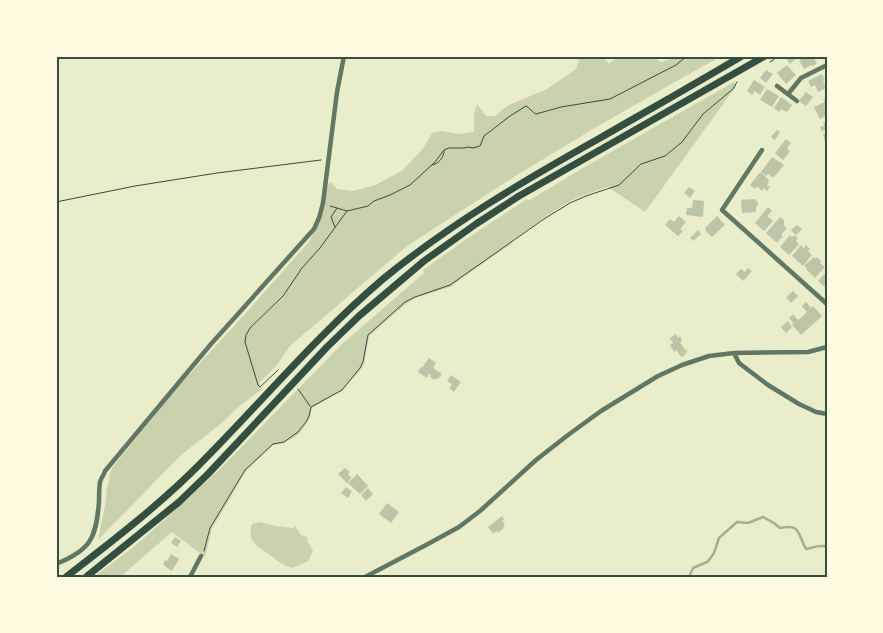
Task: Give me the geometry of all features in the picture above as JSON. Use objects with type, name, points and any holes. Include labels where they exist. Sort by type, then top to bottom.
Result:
[{"type":"highway","points":[[66,577],[143,516],[197,467],[351,307],[418,251],[536,174],[742,56]]},
{"type":"highway","points":[[86,577],[179,502],[208,474],[327,347],[359,316],[424,261],[519,196],[767,59]]},
{"type":"street","points":[[56,564],[74,556],[92,538],[97,525],[100,482],[105,471],[211,344],[314,229],[323,203],[337,92],[344,56]]},
{"type":"street","points":[[788,94],[801,78],[827,65]]},
{"type":"street","points":[[777,86],[797,102]]},
{"type":"street","points":[[762,150],[722,210],[827,304]]},
{"type":"street","points":[[365,577],[459,526],[480,511],[536,460],[568,435],[601,411],[658,376],[709,356],[734,353],[808,352],[827,347]]},
{"type":"street","points":[[734,353],[739,363],[768,385],[799,404],[816,412],[827,414]]},
{"type":"street","points":[[190,577],[201,556]]},
{"type":"path","points":[[323,203],[347,211],[368,206],[374,201],[410,185],[431,166],[444,150],[480,146],[484,136],[526,106],[536,114],[561,107],[610,98],[676,65],[687,56]]},
{"type":"path","points":[[767,59],[776,58],[776,56]]},
{"type":"path","points":[[310,407],[342,390],[363,362],[368,336],[405,302],[450,286],[544,219],[570,203],[619,185],[641,164],[664,156],[682,142],[703,114],[733,90],[741,78]]},
{"type":"path","points":[[56,202],[135,186],[217,173],[321,160],[328,156]]},
{"type":"path","points":[[335,228],[331,217],[337,208]]},
{"type":"path","points":[[279,370],[260,387],[258,385],[245,342],[246,335],[250,328],[283,296],[302,268],[320,248],[347,211]]},
{"type":"path","points":[[201,556],[205,549],[210,528],[245,470],[273,444],[284,442],[298,432],[306,422],[310,407],[298,389]]},
{"type":"green space","points":[[580,56],[602,56],[609,64],[619,56],[652,56],[661,62],[677,56],[722,56],[593,129],[517,175],[407,246],[290,346],[277,365],[259,383],[262,389],[181,455],[98,540],[112,468],[175,390],[308,243],[316,229],[326,186],[331,182],[337,189],[353,191],[375,185],[402,171],[422,150],[432,133],[442,131],[457,134],[474,132],[474,114],[477,104],[486,116],[495,116],[507,106],[547,89],[576,69]]},
{"type":"green space","points":[[734,82],[736,86],[734,89],[645,212],[608,187],[589,193],[564,205],[450,287],[415,298],[369,336],[364,363],[342,391],[312,408],[307,423],[298,435],[284,443],[273,445],[246,471],[212,529],[205,557],[172,532],[120,577],[94,577],[135,546],[194,493],[225,464],[342,344],[424,273],[423,270],[527,199],[528,201]]},
{"type":"green space","points":[[259,522],[293,528],[295,526],[301,535],[307,537],[313,551],[308,561],[293,568],[281,563],[258,547],[252,540],[251,530],[252,524]]},
{"type":"building","points":[[786,56],[794,56],[796,59],[790,64]]},
{"type":"building","points":[[806,56],[813,56],[817,64],[804,69],[799,60]]},
{"type":"building","points":[[787,65],[796,75],[786,84],[777,73]]},
{"type":"building","points":[[766,70],[773,74],[766,83],[760,78]]},
{"type":"building","points":[[822,74],[826,88],[818,92],[815,85],[811,87],[808,81]]},
{"type":"building","points":[[754,80],[765,87],[760,95],[755,91],[752,95],[747,91]]},
{"type":"building","points":[[767,89],[779,96],[772,107],[760,100]]},
{"type":"building","points":[[806,92],[813,97],[806,106],[799,101]]},
{"type":"building","points":[[781,97],[792,105],[787,112],[781,109],[779,112],[774,108]]},
{"type":"building","points":[[827,98],[827,115],[820,119],[814,107],[825,102],[823,99]]},
{"type":"building","points":[[827,121],[826,146],[823,134],[826,133],[825,130],[821,131],[820,127],[824,126],[823,122]]},
{"type":"building","points":[[777,130],[780,132],[775,140],[771,137]]},
{"type":"building","points":[[786,139],[791,143],[787,148],[790,151],[783,160],[775,153]]},
{"type":"building","points":[[772,157],[784,165],[773,178],[761,172]]},
{"type":"building","points":[[760,172],[769,180],[767,185],[770,187],[767,191],[764,188],[762,191],[757,186],[755,189],[750,185]]},
{"type":"building","points":[[689,187],[695,191],[690,198],[684,193]]},
{"type":"building","points":[[755,199],[758,206],[756,206],[756,212],[742,213],[741,200]]},
{"type":"building","points":[[693,200],[704,201],[703,217],[686,215],[687,208],[692,208]]},
{"type":"building","points":[[768,207],[772,211],[767,216],[773,221],[764,231],[755,223]]},
{"type":"building","points":[[679,216],[686,222],[680,229],[683,231],[678,236],[665,225],[670,219],[674,222]]},
{"type":"building","points":[[717,216],[725,225],[712,237],[705,228]]},
{"type":"building","points":[[780,217],[784,220],[784,226],[787,228],[777,243],[766,233]]},
{"type":"building","points":[[797,225],[802,229],[796,235],[791,230]]},
{"type":"building","points":[[698,230],[701,234],[693,241],[690,238]]},
{"type":"building","points":[[790,235],[798,238],[796,241],[799,244],[789,255],[780,247]]},
{"type":"building","points":[[801,245],[804,248],[806,245],[812,255],[803,266],[792,256]]},
{"type":"building","points":[[814,257],[816,259],[817,257],[825,267],[815,278],[804,266]]},
{"type":"building","points":[[748,268],[752,271],[743,281],[736,274],[741,269],[745,272]]},
{"type":"building","points":[[827,271],[827,289],[818,281]]},
{"type":"building","points":[[793,291],[798,296],[791,303],[786,297]]},
{"type":"building","points":[[806,302],[811,308],[813,306],[822,316],[801,335],[792,325],[794,324],[789,318],[793,314],[798,320],[803,316],[807,312],[802,306]]},
{"type":"building","points":[[788,321],[792,327],[786,333],[781,327]]},
{"type":"building","points":[[676,334],[678,338],[680,336],[682,341],[680,342],[687,352],[683,357],[680,356],[677,350],[674,352],[670,345],[673,343],[670,338]]},
{"type":"building","points":[[429,358],[436,363],[433,368],[442,374],[438,379],[436,378],[435,380],[429,374],[427,378],[418,372]]},
{"type":"building","points":[[451,375],[461,382],[454,392],[449,388],[452,384],[447,381]]},
{"type":"building","points":[[345,468],[350,472],[348,474],[351,478],[347,483],[338,474]]},
{"type":"building","points":[[357,474],[368,486],[360,494],[348,483]]},
{"type":"building","points":[[346,487],[352,491],[348,498],[341,493]]},
{"type":"building","points":[[368,488],[373,494],[366,501],[361,495]]},
{"type":"building","points":[[387,503],[399,512],[391,523],[379,514]]},
{"type":"building","points":[[502,516],[504,528],[498,533],[497,531],[493,534],[488,527]]},
{"type":"building","points":[[175,537],[181,541],[177,547],[171,543]]},
{"type":"building","points":[[171,554],[179,559],[172,571],[163,565]]},
{"type":"waterway","points":[[689,577],[693,568],[709,560],[714,553],[719,538],[737,522],[748,523],[763,517],[780,528],[792,527],[798,531],[806,549],[819,546],[827,547]]}]
